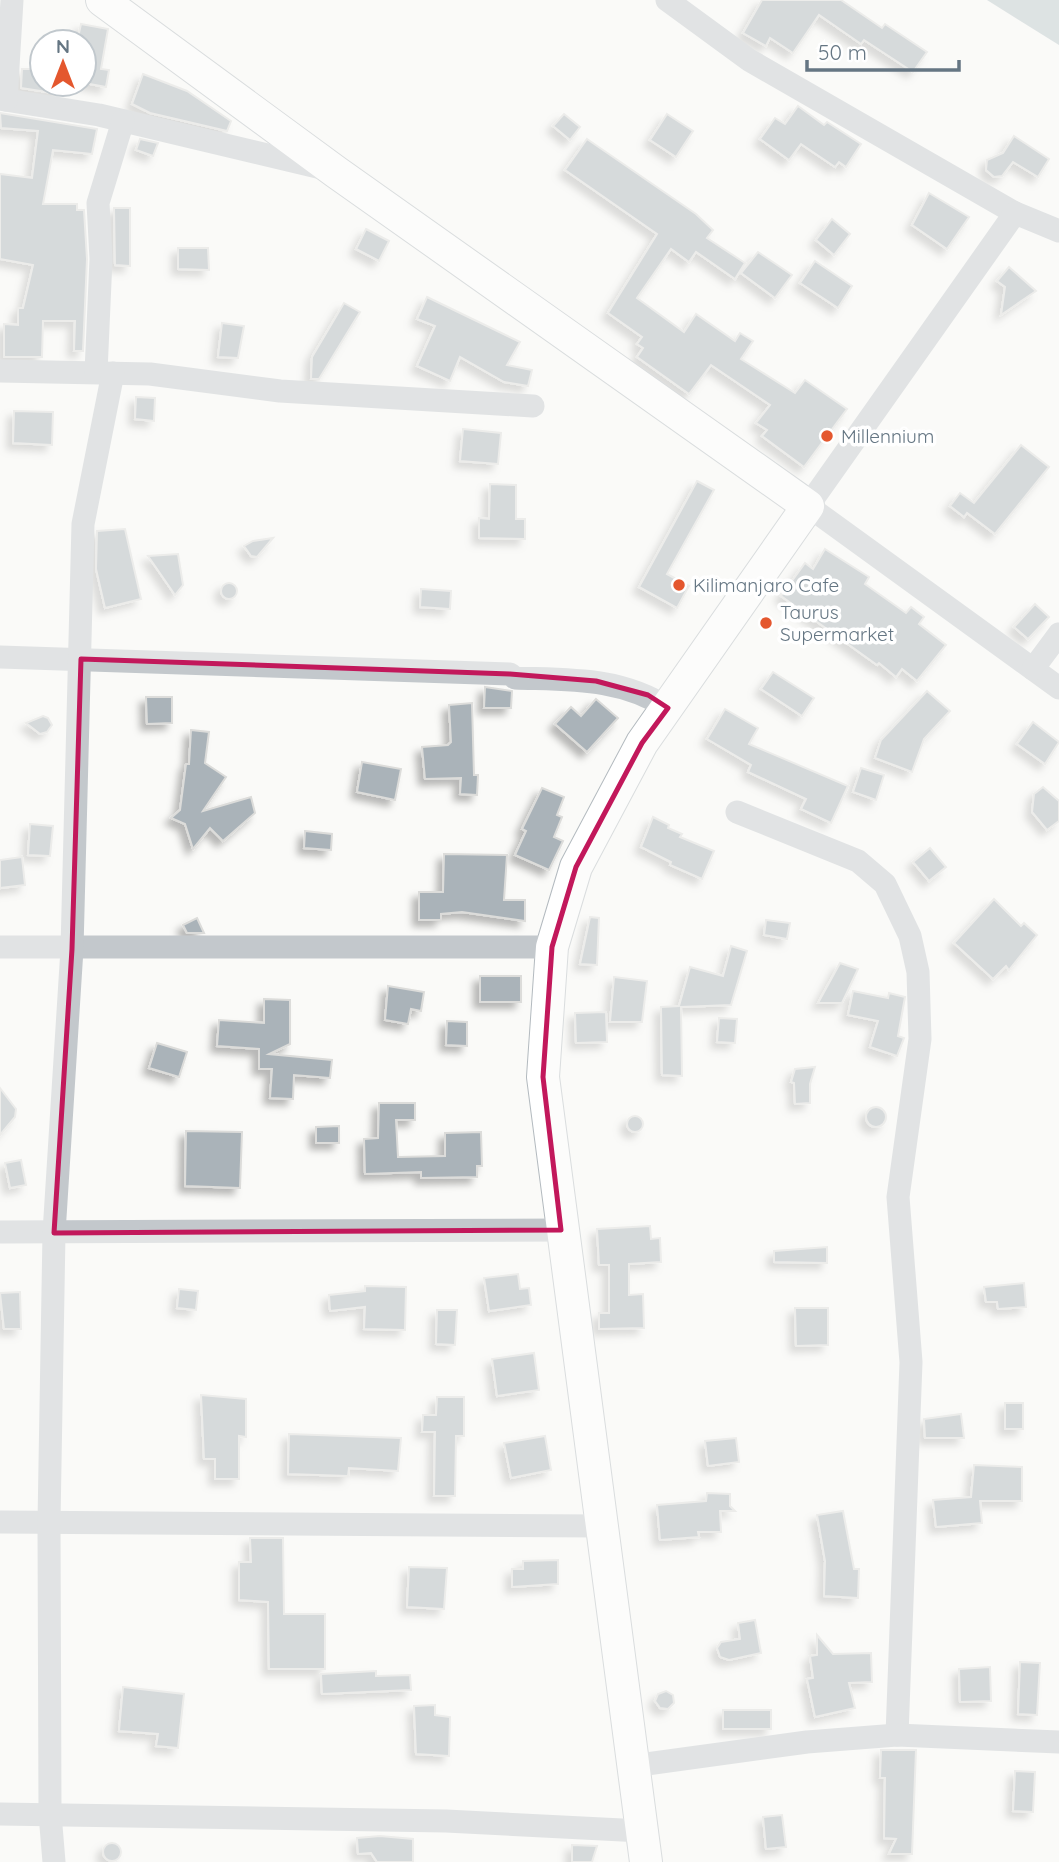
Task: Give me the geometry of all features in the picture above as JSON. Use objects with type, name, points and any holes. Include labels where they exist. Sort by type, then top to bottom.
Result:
[{"type":"main road","points":[[102,0],[336,172],[808,506],[642,743],[576,867],[552,947],[543,1077],[646,1862]]},
{"type":"street","points":[[12,0],[3,99],[123,121],[336,172]]},
{"type":"street","points":[[667,0],[749,60],[1016,213],[1059,231]]},
{"type":"street","points":[[54,1862],[50,1814],[49,1522],[54,1233],[72,948],[83,524],[104,372],[98,203],[123,121]]},
{"type":"street","points":[[1016,213],[808,506],[1059,688]]},
{"type":"street","points":[[0,371],[104,372],[319,395],[533,406]]},
{"type":"street","points":[[1032,669],[1059,634]]},
{"type":"street","points":[[0,657],[510,674],[515,678],[596,681],[624,686],[668,708]]},
{"type":"street","points":[[737,812],[858,861],[874,872],[885,884],[910,936],[918,972],[920,1039],[898,1197],[909,1305],[911,1362],[897,1735]]},
{"type":"street","points":[[0,947],[552,947]]},
{"type":"street","points":[[0,1232],[561,1230]]},
{"type":"street","points":[[0,1522],[601,1526]]},
{"type":"street","points":[[632,1766],[807,1742],[897,1735],[1059,1742]]},
{"type":"street","points":[[0,1814],[446,1821],[642,1831]]},
{"type":"highlighted area","points":[[81,659],[510,674],[596,681],[648,695],[668,708],[642,743],[576,867],[552,947],[543,1077],[561,1230],[54,1233],[72,949]]},
{"type":"shaded area","points":[[987,0],[1059,0],[1059,45]]},
{"type":"building","points":[[762,0],[841,0],[882,28],[885,24],[927,52],[913,72],[864,40],[861,44],[819,15],[793,53],[770,38],[766,46],[743,33]]},
{"type":"building","points":[[81,24],[108,29],[101,69],[109,70],[106,87],[98,86],[98,28],[80,28]]},
{"type":"building","points":[[22,69],[28,69],[28,89],[21,88]]},
{"type":"building","points":[[143,74],[187,91],[231,121],[227,131],[150,113],[132,104]]},
{"type":"building","points":[[798,106],[824,125],[827,122],[861,144],[846,167],[839,162],[835,167],[801,144],[789,160],[760,139],[775,118],[785,124]]},
{"type":"building","points":[[0,113],[97,129],[92,154],[53,150],[43,204],[77,204],[77,210],[84,210],[87,259],[83,351],[74,351],[75,321],[43,321],[42,357],[4,357],[4,324],[18,325],[18,308],[23,308],[33,265],[0,259],[0,174],[32,178],[38,131],[1,128]]},
{"type":"building","points":[[564,114],[580,127],[570,140],[553,126]]},
{"type":"building","points":[[667,114],[693,131],[676,157],[650,140]]},
{"type":"building","points":[[1014,136],[1049,159],[1038,177],[1013,162],[1002,176],[994,177],[986,170],[987,160],[1003,153]]},
{"type":"building","points":[[140,139],[158,143],[153,156],[136,150]]},
{"type":"building","points":[[587,139],[696,214],[713,230],[707,238],[745,263],[735,279],[696,252],[689,262],[671,249],[637,298],[684,332],[696,314],[735,341],[740,333],[753,341],[741,359],[795,393],[805,380],[847,409],[804,467],[762,436],[767,430],[756,423],[770,405],[711,365],[689,394],[637,357],[643,348],[637,344],[642,337],[608,313],[657,234],[565,170]]},
{"type":"building","points":[[929,193],[969,217],[947,249],[912,225]]},
{"type":"building","points":[[114,208],[130,208],[130,266],[115,265]]},
{"type":"building","points":[[832,219],[850,234],[834,255],[816,240]]},
{"type":"building","points":[[366,229],[389,241],[379,261],[356,249]]},
{"type":"building","points":[[178,248],[208,248],[209,270],[178,269]]},
{"type":"building","points":[[758,252],[792,275],[775,298],[741,273]]},
{"type":"building","points":[[815,261],[852,286],[838,308],[800,283]]},
{"type":"building","points":[[1009,267],[1036,291],[1001,315],[1005,287],[997,281]]},
{"type":"building","points":[[427,297],[520,342],[507,365],[532,370],[528,386],[504,382],[460,357],[450,381],[417,366],[435,326],[417,319]]},
{"type":"building","points":[[344,303],[360,312],[319,379],[311,379],[312,357]]},
{"type":"building","points":[[222,323],[244,326],[238,358],[218,357]]},
{"type":"building","points":[[136,397],[155,398],[154,421],[135,419]]},
{"type":"building","points":[[14,411],[53,412],[52,445],[13,443]]},
{"type":"building","points":[[463,429],[501,433],[498,464],[460,461]]},
{"type":"building","points":[[1021,445],[1049,467],[995,534],[967,513],[964,517],[950,506],[960,493],[974,503]]},
{"type":"building","points":[[697,481],[714,490],[667,574],[689,586],[677,608],[639,587]]},
{"type":"building","points":[[490,484],[516,485],[516,519],[525,519],[525,539],[479,538],[479,518],[489,519]]},
{"type":"building","points":[[125,529],[141,599],[105,608],[96,569],[97,531]]},
{"type":"building","points":[[273,538],[257,557],[251,556],[244,546],[253,541]]},
{"type":"building","points":[[825,549],[869,577],[865,584],[906,613],[911,607],[924,617],[919,624],[946,645],[917,681],[902,669],[896,677],[781,596],[805,563],[813,569]]},
{"type":"building","points":[[178,554],[183,585],[175,595],[148,556]]},
{"type":"building","points":[[226,583],[232,583],[237,591],[235,597],[226,599],[221,594],[221,588]]},
{"type":"building","points":[[421,589],[451,591],[450,609],[420,607]]},
{"type":"building","points":[[1035,604],[1049,617],[1028,639],[1014,627]]},
{"type":"building","points":[[773,672],[814,698],[802,716],[761,689]]},
{"type":"building","points":[[485,687],[512,691],[511,708],[484,708]]},
{"type":"building","points":[[927,691],[950,711],[924,739],[912,772],[875,758],[881,740]]},
{"type":"building","points":[[146,697],[172,697],[172,723],[147,724]]},
{"type":"building","points":[[596,699],[618,718],[587,752],[555,724],[571,707],[581,716]]},
{"type":"building","points":[[472,703],[477,795],[460,794],[461,778],[425,779],[422,747],[448,745],[451,742],[449,705]]},
{"type":"building","points":[[725,709],[758,728],[749,744],[848,786],[831,823],[801,809],[806,799],[748,772],[751,765],[707,739]]},
{"type":"building","points":[[43,716],[48,718],[52,725],[47,732],[40,734],[26,723]]},
{"type":"building","points":[[1033,722],[1059,742],[1045,764],[1017,744]]},
{"type":"building","points":[[191,730],[209,732],[205,763],[226,777],[203,811],[251,797],[255,813],[223,841],[210,828],[193,849],[185,824],[171,818],[180,810],[186,764],[189,764]]},
{"type":"building","points":[[362,762],[401,769],[395,800],[357,792]]},
{"type":"building","points":[[861,768],[884,775],[876,800],[853,792]]},
{"type":"building","points":[[1043,787],[1059,801],[1059,821],[1047,830],[1032,812],[1034,794]]},
{"type":"building","points":[[542,788],[564,797],[557,815],[562,817],[554,837],[563,841],[549,870],[515,855],[526,831],[522,829]]},
{"type":"building","points":[[653,817],[682,834],[680,837],[714,851],[702,879],[670,865],[671,862],[641,847]]},
{"type":"building","points":[[30,824],[53,826],[50,856],[28,855]]},
{"type":"building","points":[[305,831],[332,834],[331,850],[304,848]]},
{"type":"building","points":[[930,848],[946,867],[929,881],[913,862]]},
{"type":"building","points":[[444,854],[507,855],[504,900],[525,900],[525,921],[462,912],[441,914],[441,920],[419,920],[419,892],[443,892]]},
{"type":"building","points":[[22,857],[25,885],[0,888],[0,860]]},
{"type":"building","points":[[994,899],[1021,926],[1024,923],[1037,935],[1009,970],[1006,966],[993,979],[954,943]]},
{"type":"building","points":[[590,917],[599,918],[597,965],[580,964]]},
{"type":"building","points":[[197,918],[204,933],[187,933],[183,925]]},
{"type":"building","points":[[766,920],[790,923],[787,939],[764,935]]},
{"type":"building","points":[[731,946],[747,951],[731,1005],[681,1007],[682,1076],[662,1075],[661,1007],[679,1006],[690,967],[723,976]]},
{"type":"building","points":[[840,963],[858,969],[842,1003],[818,1003]]},
{"type":"building","points":[[480,976],[521,976],[521,1002],[480,1002]]},
{"type":"building","points":[[614,977],[647,981],[642,1022],[610,1022]]},
{"type":"building","points":[[388,986],[424,992],[421,1011],[411,1009],[408,1024],[385,1020]]},
{"type":"building","points":[[853,991],[888,998],[889,993],[905,997],[898,1036],[904,1038],[897,1056],[870,1047],[878,1021],[848,1015]]},
{"type":"building","points":[[264,999],[290,1000],[290,1044],[269,1054],[332,1060],[330,1078],[294,1075],[293,1099],[270,1098],[272,1069],[259,1069],[259,1049],[217,1046],[219,1020],[264,1023]]},
{"type":"building","points":[[606,1012],[607,1042],[576,1043],[575,1013]]},
{"type":"building","points":[[719,1018],[737,1019],[735,1043],[717,1042]]},
{"type":"building","points":[[447,1021],[467,1022],[467,1046],[446,1045]]},
{"type":"building","points":[[157,1043],[187,1052],[179,1077],[149,1068]]},
{"type":"building","points":[[815,1067],[810,1084],[810,1103],[795,1104],[794,1083],[791,1082],[795,1069]]},
{"type":"building","points":[[0,1088],[16,1109],[15,1117],[0,1135]]},
{"type":"building","points":[[379,1103],[415,1103],[415,1120],[396,1120],[398,1157],[445,1156],[445,1133],[481,1132],[482,1166],[477,1166],[477,1177],[421,1178],[421,1172],[365,1174],[364,1139],[378,1138]]},
{"type":"building","points":[[876,1107],[883,1110],[886,1117],[883,1124],[876,1127],[869,1124],[866,1117],[869,1110]]},
{"type":"building","points":[[632,1116],[638,1116],[643,1124],[641,1130],[632,1132],[627,1127],[627,1121]]},
{"type":"building","points":[[339,1126],[339,1143],[316,1143],[316,1127]]},
{"type":"building","points":[[186,1131],[242,1132],[240,1188],[185,1186]]},
{"type":"building","points":[[21,1160],[26,1185],[10,1188],[5,1163]]},
{"type":"building","points":[[650,1226],[651,1239],[660,1238],[661,1262],[629,1264],[629,1295],[643,1294],[644,1328],[599,1329],[599,1313],[609,1313],[609,1265],[599,1265],[597,1229]]},
{"type":"building","points":[[827,1247],[827,1263],[774,1262],[774,1251]]},
{"type":"building","points":[[518,1274],[520,1289],[529,1288],[531,1305],[489,1311],[484,1278]]},
{"type":"building","points":[[1024,1283],[1026,1307],[998,1309],[997,1302],[986,1302],[984,1287]]},
{"type":"building","points":[[365,1286],[406,1287],[405,1330],[364,1329],[365,1307],[330,1311],[329,1295],[365,1291]]},
{"type":"building","points":[[179,1289],[198,1291],[196,1310],[177,1308]]},
{"type":"building","points":[[20,1292],[21,1329],[4,1329],[0,1293]]},
{"type":"building","points":[[795,1308],[828,1308],[828,1345],[796,1346]]},
{"type":"building","points":[[437,1310],[457,1310],[455,1345],[436,1344]]},
{"type":"building","points":[[534,1353],[539,1390],[497,1396],[492,1359]]},
{"type":"building","points":[[201,1395],[246,1399],[246,1437],[239,1436],[239,1479],[215,1479],[215,1459],[204,1459]]},
{"type":"building","points":[[437,1397],[464,1397],[464,1436],[456,1436],[455,1496],[434,1496],[435,1432],[422,1432],[423,1415],[436,1415]]},
{"type":"building","points":[[1005,1403],[1023,1403],[1023,1429],[1005,1429]]},
{"type":"building","points":[[961,1414],[964,1438],[925,1438],[924,1419]]},
{"type":"building","points":[[289,1434],[401,1438],[398,1471],[349,1468],[348,1476],[288,1474]]},
{"type":"building","points":[[545,1436],[551,1470],[511,1478],[504,1443]]},
{"type":"building","points":[[736,1438],[739,1462],[708,1466],[705,1441]]},
{"type":"building","points":[[974,1465],[1022,1467],[1022,1501],[980,1501],[982,1523],[936,1527],[933,1500],[971,1497]]},
{"type":"building","points":[[707,1493],[730,1494],[730,1506],[735,1511],[720,1511],[721,1532],[698,1532],[699,1537],[660,1540],[657,1505],[706,1501]]},
{"type":"building","points":[[843,1511],[854,1569],[859,1569],[858,1598],[824,1596],[825,1561],[817,1515]]},
{"type":"building","points":[[250,1538],[283,1538],[284,1614],[325,1614],[325,1669],[269,1669],[268,1602],[239,1600],[239,1562],[251,1562]]},
{"type":"building","points":[[558,1560],[558,1584],[512,1587],[512,1569],[523,1569],[523,1561]]},
{"type":"building","points":[[409,1567],[447,1568],[444,1609],[407,1607]]},
{"type":"building","points":[[755,1620],[761,1653],[729,1660],[720,1657],[717,1648],[721,1642],[740,1639],[738,1623]]},
{"type":"building","points":[[817,1635],[833,1654],[871,1653],[872,1682],[849,1683],[855,1708],[815,1717],[807,1679],[813,1678],[810,1656],[817,1655]]},
{"type":"building","points":[[1020,1662],[1040,1663],[1037,1715],[1018,1714]]},
{"type":"building","points":[[990,1667],[991,1701],[960,1702],[959,1669]]},
{"type":"building","points":[[376,1671],[376,1676],[410,1675],[411,1690],[322,1694],[321,1674]]},
{"type":"building","points":[[123,1687],[184,1694],[178,1748],[156,1746],[158,1734],[119,1731]]},
{"type":"building","points":[[666,1691],[673,1695],[674,1703],[668,1709],[660,1708],[655,1701],[658,1694]]},
{"type":"building","points":[[435,1705],[435,1715],[450,1717],[449,1756],[416,1754],[414,1706]]},
{"type":"building","points":[[723,1710],[771,1710],[771,1729],[723,1729]]},
{"type":"building","points":[[881,1750],[916,1750],[912,1854],[889,1854],[896,1839],[884,1838],[885,1778],[880,1778]]},
{"type":"building","points":[[1015,1771],[1035,1772],[1033,1812],[1013,1811]]},
{"type":"building","points":[[782,1815],[786,1847],[766,1849],[763,1817]]},
{"type":"building","points":[[380,1836],[413,1839],[413,1862],[377,1862],[371,1853],[358,1854],[357,1838]]},
{"type":"building","points":[[112,1843],[118,1846],[121,1852],[118,1858],[112,1861],[106,1858],[103,1852],[106,1846]]},
{"type":"building","points":[[572,1845],[597,1846],[592,1862],[572,1862]]},
{"type":"place","name":"Millennium","points":[[827,436]]},
{"type":"place","name":"Kilimanjaro Cafe","points":[[679,585]]},
{"type":"place","name":"Taurus Supermarket","points":[[766,623]]}]
